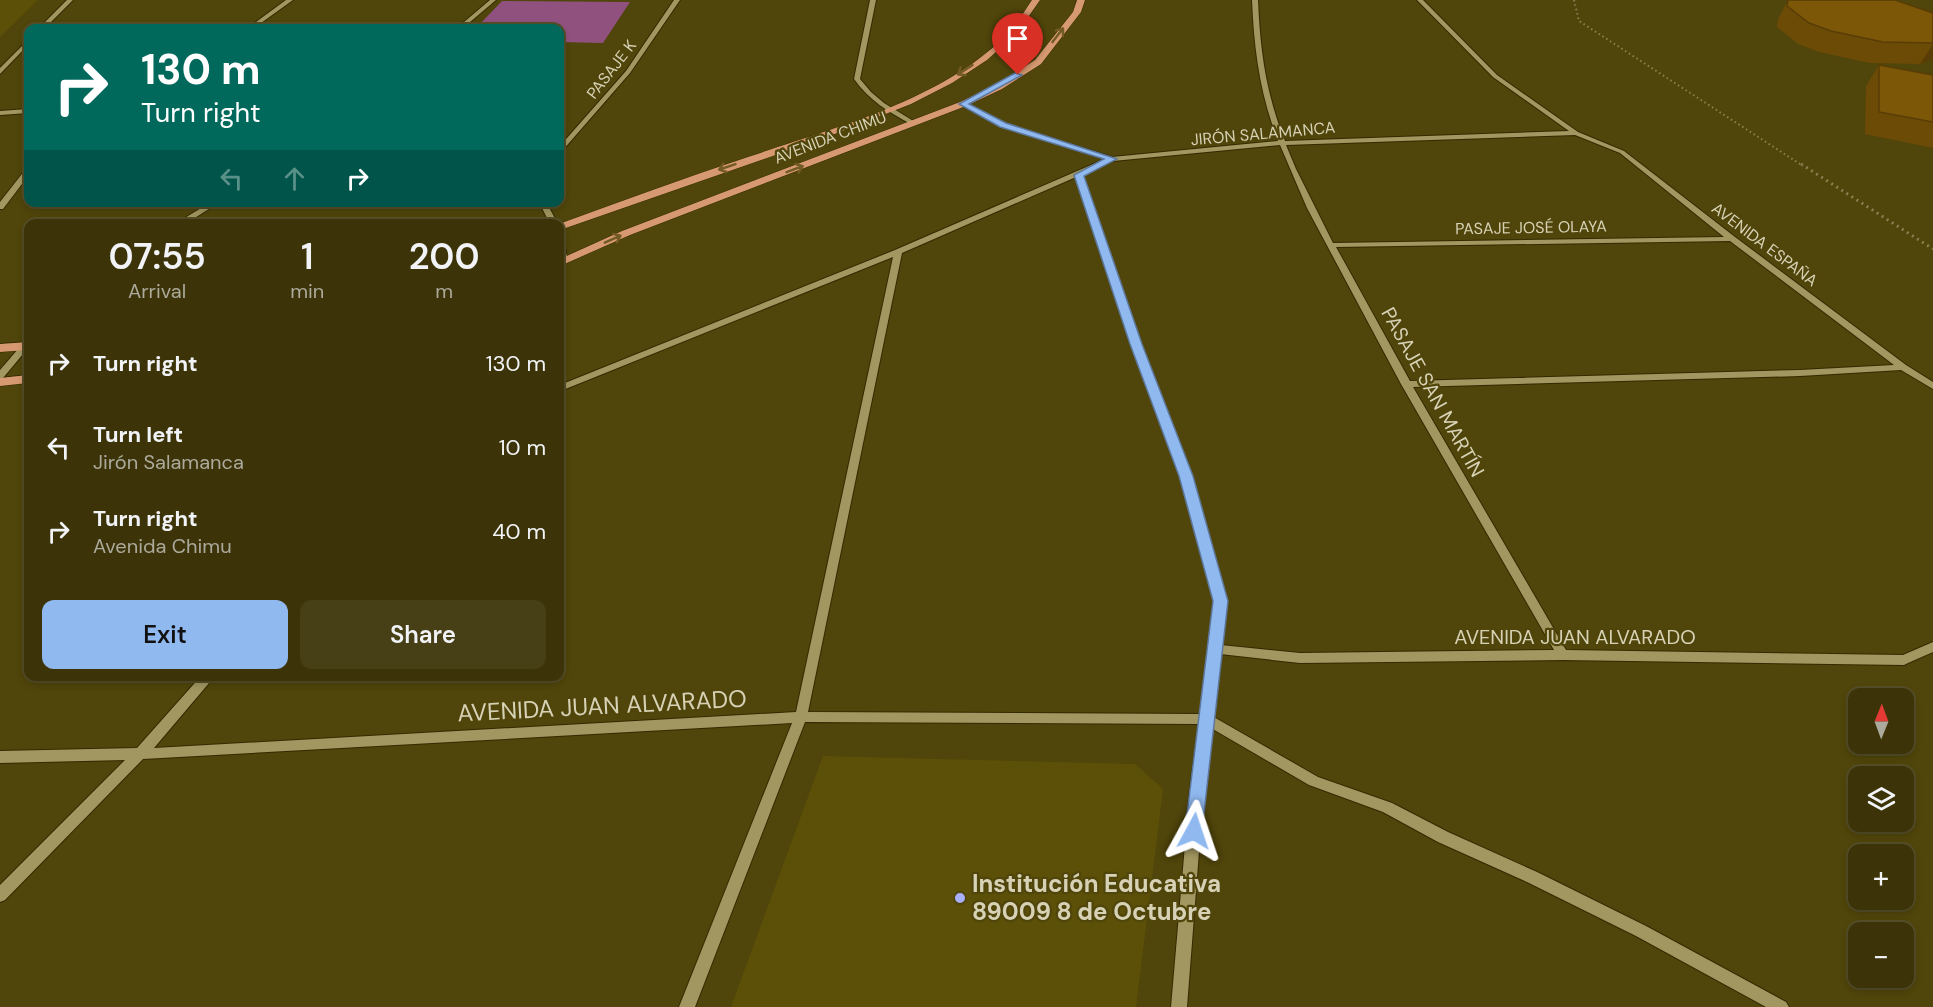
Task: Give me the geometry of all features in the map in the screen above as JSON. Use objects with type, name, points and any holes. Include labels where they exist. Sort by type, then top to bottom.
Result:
[{"type":"main road","name":"AVENIDA CHIMU","points":[[564,226],[913,100],[983,58],[1012,34],[1036,0]]},
{"type":"main road","name":"AVENIDA CHIMU","points":[[564,263],[626,233],[963,104],[999,87],[1038,62],[1077,12],[1081,0]]},
{"type":"main road","points":[[0,348],[24,345]]},
{"type":"main road","points":[[0,382],[24,380]]},
{"type":"street","points":[[46,24],[70,0]]},
{"type":"street","points":[[257,24],[290,0]]},
{"type":"street","points":[[465,24],[493,0]]},
{"type":"street","name":"PASAJE K","points":[[564,145],[628,72],[677,0]]},
{"type":"street","points":[[873,0],[857,79],[868,95],[888,110],[913,123]]},
{"type":"street","name":"PASAJE SAN MARTÍN","points":[[1255,0],[1262,79],[1280,142],[1331,245],[1406,384],[1563,655]]},
{"type":"street","points":[[1420,0],[1486,69],[1576,133]]},
{"type":"street","points":[[0,72],[24,46]]},
{"type":"street","name":"JIRÓN SALAMANCA","points":[[963,104],[1003,125],[1112,159],[1280,142],[1576,133]]},
{"type":"street","points":[[0,114],[24,111]]},
{"type":"street","name":"AVENIDA ESPAÑA","points":[[1576,133],[1622,152],[1732,239],[1903,367],[1933,386]]},
{"type":"street","points":[[564,386],[898,252],[1112,159]]},
{"type":"street","points":[[1079,175],[1136,344],[1186,476],[1221,601],[1197,787],[1179,1007]]},
{"type":"street","points":[[0,207],[24,177]]},
{"type":"street","points":[[188,219],[208,207]]},
{"type":"street","name":"PASAJE JOSÉ OLAYA","points":[[1331,245],[1732,239]]},
{"type":"street","points":[[687,1007],[801,717],[898,252]]},
{"type":"street","points":[[0,376],[24,348]]},
{"type":"street","points":[[1406,384],[1800,374],[1903,367]]},
{"type":"street","name":"AVENIDA JUAN ALVARADO","points":[[1215,649],[1300,658],[1563,655],[1904,660],[1933,647]]},
{"type":"street","points":[[0,895],[140,754],[205,681]]},
{"type":"street","name":"AVENIDA JUAN ALVARADO","points":[[0,757],[140,754],[801,717],[1207,719]]},
{"type":"street","points":[[1207,719],[1314,781],[1387,807],[1443,837],[1532,877],[1641,931],[1781,1007]]},
{"type":"path","points":[[1574,0],[1579,21],[1933,249]]},
{"type":"shaded area","points":[[0,0],[38,0],[0,37]]},
{"type":"shaded area","points":[[502,1],[630,2],[603,43],[564,42],[564,24],[480,24]]},
{"type":"shaded area","name":"Institución Educativa 89009 8 de Octubre","points":[[823,756],[1135,764],[1163,789],[1136,1007],[731,1007]]},
{"type":"building","points":[[1788,0],[1895,0],[1933,13],[1933,43],[1883,42],[1831,31],[1809,23],[1787,6]]},
{"type":"building","points":[[1879,65],[1933,75],[1933,122],[1879,112]]},
{"type":"place","name":"Institución Educativa 89009 8 de Octubre","points":[[960,898]]},
{"type":"route","points":[[1018,75],[963,104],[1003,125],[1112,159],[1079,175],[1136,344],[1186,476],[1221,601],[1197,787],[1194,831]]}]
